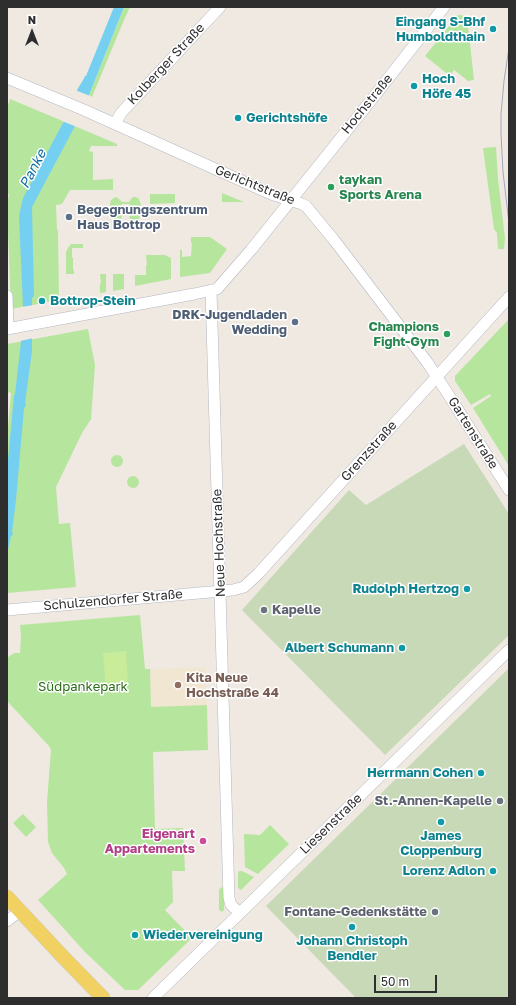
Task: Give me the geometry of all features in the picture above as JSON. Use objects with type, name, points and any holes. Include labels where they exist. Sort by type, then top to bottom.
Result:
[{"type":"main road","points":[[7,896],[89,985],[103,998]]},
{"type":"street","name":"Kolberger Straße","points":[[115,124],[121,112],[220,7]]},
{"type":"street","name":"Hochstraße","points":[[290,200],[444,7]]},
{"type":"street","name":"Gerichtstraße","points":[[7,78],[84,110],[271,194],[306,206],[388,311],[436,376]]},
{"type":"street","points":[[7,296],[11,328],[217,289],[251,250],[290,200]]},
{"type":"street","name":"Neue Hochstraße","points":[[211,290],[229,898],[232,905],[240,914]]},
{"type":"street","name":"Grenzstraße","points":[[220,591],[244,587],[251,581],[509,296]]},
{"type":"street","name":"Gartenstraße","points":[[436,376],[509,490]]},
{"type":"street","name":"Schulzendorfer Straße","points":[[7,610],[220,591]]},
{"type":"street","name":"Liesenstraße","points":[[153,998],[509,650]]},
{"type":"street","points":[[7,920],[20,911]]},
{"type":"shaded area","name":"Kita Neue Hochstraße 44","points":[[205,667],[207,705],[151,707],[150,669]]},
{"type":"green space","points":[[124,7],[131,7],[124,20],[92,97],[89,95]]},
{"type":"green space","points":[[458,15],[467,16],[474,80],[468,81],[454,70],[450,76],[425,56]]},
{"type":"green space","points":[[10,99],[117,144],[117,146],[91,146],[89,151],[93,152],[93,180],[113,179],[113,190],[70,190],[62,204],[56,205],[58,230],[59,300],[11,309],[7,206],[9,194],[7,194],[7,108]]},
{"type":"green space","points":[[496,147],[505,238],[504,249],[498,249],[497,233],[494,229],[483,148]]},
{"type":"green space","points":[[222,193],[244,202],[222,202]]},
{"type":"green space","points":[[150,194],[175,194],[175,203],[150,204]]},
{"type":"green space","points":[[115,197],[122,202],[129,202],[133,197],[139,199],[141,205],[136,209],[140,216],[138,221],[133,222],[130,219],[129,215],[133,209],[129,204],[122,204],[118,209],[122,215],[121,220],[113,220],[112,215],[115,210],[111,208],[110,204],[111,200]]},
{"type":"green space","points":[[191,237],[210,237],[227,249],[210,273],[180,277],[180,250],[182,250],[182,257],[191,256]]},
{"type":"green space","points":[[71,244],[83,244],[83,248],[72,248],[74,274],[66,274],[66,252]]},
{"type":"green space","points":[[146,255],[165,255],[171,258],[171,279],[135,286],[135,275],[146,275]]},
{"type":"green space","points":[[100,274],[106,274],[106,292],[100,293],[101,283]]},
{"type":"green space","points":[[113,274],[124,274],[124,289],[113,291]]},
{"type":"green space","points":[[509,319],[509,466],[473,408],[491,396],[490,394],[471,405],[455,381],[455,376]]},
{"type":"green space","points":[[88,329],[95,365],[91,419],[82,433],[56,487],[59,524],[70,523],[76,587],[7,593],[7,438],[11,393],[7,392],[7,344]]},
{"type":"green space","points":[[464,444],[509,514],[509,635],[385,755],[242,610],[349,490],[366,505]]},
{"type":"green space","points":[[117,455],[121,457],[123,461],[121,465],[117,467],[113,465],[111,461],[113,457]]},
{"type":"green space","points":[[133,476],[137,478],[139,482],[137,486],[133,488],[129,486],[127,482],[129,478]]},
{"type":"green space","name":"Südpankepark","points":[[140,615],[145,669],[150,669],[151,707],[207,705],[208,750],[153,752],[155,829],[183,828],[185,871],[172,871],[173,902],[165,910],[192,938],[138,990],[125,990],[85,952],[38,900],[67,874],[52,853],[48,842],[47,802],[51,750],[8,702],[7,703],[7,658],[14,653],[20,653],[20,625]]},
{"type":"green space","points":[[126,651],[128,686],[106,688],[103,653]]},
{"type":"green space","points":[[509,668],[509,998],[356,998],[266,906]]},
{"type":"green space","points":[[23,814],[36,827],[26,837],[13,823]]},
{"type":"green space","points":[[270,825],[289,844],[258,874],[245,867],[244,834],[260,835]]},
{"type":"green space","points":[[239,871],[254,877],[241,890],[238,888]]},
{"type":"green space","points":[[221,887],[224,890],[224,910],[222,912],[219,910],[219,890]]},
{"type":"water","points":[[114,7],[124,7],[89,95],[75,126],[32,207],[34,296],[32,298],[32,351],[26,404],[24,408],[13,532],[7,554],[7,471],[14,395],[21,342],[23,307],[19,216],[23,198],[64,121],[77,90],[86,76]]},
{"type":"pier","points":[[75,90],[90,96],[77,127],[62,121]]},
{"type":"pier","points":[[34,305],[34,338],[20,341],[19,330],[21,307]]},
{"type":"tram line","points":[[509,48],[501,114],[503,172],[509,223]]},
{"type":"place","name":"Eingang S-Bhf Humboldthain","points":[[493,29]]},
{"type":"place","name":"Hoch Höfe 45","points":[[414,86]]},
{"type":"place","name":"Gerichtshöfe","points":[[238,118]]},
{"type":"place","name":"taykan Sports Arena","points":[[331,187]]},
{"type":"place","name":"Begegnungszentrum Haus Bottrop","points":[[69,217]]},
{"type":"place","name":"Bottrop-Stein","points":[[42,301]]},
{"type":"place","name":"DRK-Jugendladen Wedding","points":[[295,322]]},
{"type":"place","name":"Champions Fight-Gym","points":[[447,334]]},
{"type":"place","name":"Rudolph Hertzog","points":[[467,589]]},
{"type":"place","name":"Kapelle","points":[[264,610]]},
{"type":"place","name":"Albert Schumann","points":[[402,648]]},
{"type":"place","name":"Kita Neue Hochstraße 44","points":[[178,685]]},
{"type":"place","name":"Herrmann Cohen","points":[[481,773]]},
{"type":"place","name":"St.-Annen-Kapelle","points":[[500,801]]},
{"type":"place","name":"James Cloppenburg","points":[[441,822]]},
{"type":"place","name":"Eigenart Appartements","points":[[203,841]]},
{"type":"place","name":"Lorenz Adlon","points":[[493,871]]},
{"type":"place","name":"Fontane-Gedenkstätte","points":[[435,912]]},
{"type":"place","name":"Johann Christoph Bendler","points":[[352,927]]},
{"type":"place","name":"Wiedervereinigung","points":[[135,935]]},
{"type":"water label","name":"Panke","points":[[33,169]]}]
